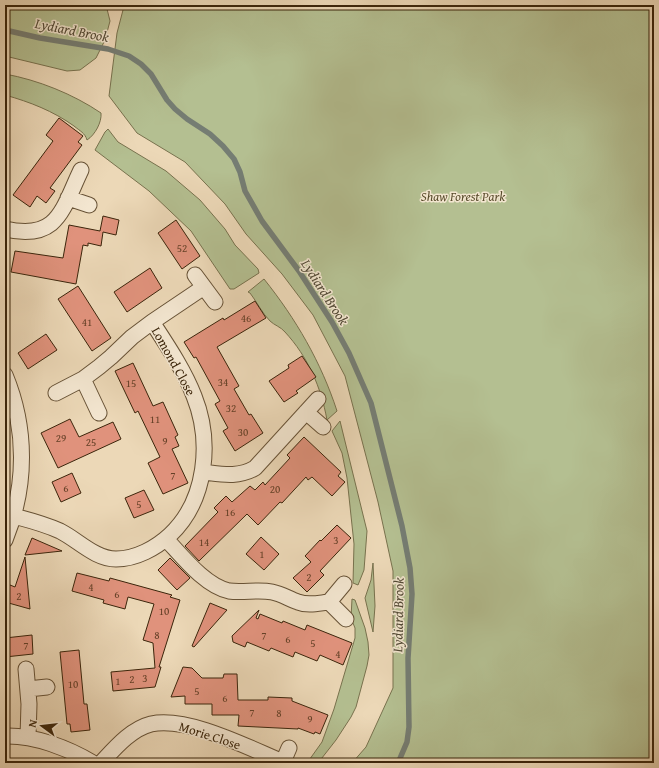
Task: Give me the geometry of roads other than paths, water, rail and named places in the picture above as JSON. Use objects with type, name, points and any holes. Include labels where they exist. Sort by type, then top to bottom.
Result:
[{"type":"street","points":[[5,229],[20,232],[32,232],[46,228],[55,221],[81,170]]},
{"type":"street","points":[[68,198],[89,205]]},
{"type":"street","points":[[195,275],[215,302]]},
{"type":"street","name":"Lomond Close","points":[[56,393],[83,379],[112,357],[132,337],[204,287]]},
{"type":"street","name":"Lomond Close","points":[[14,516],[59,530],[96,554],[115,559],[134,557],[166,538],[176,529],[190,510],[203,472],[204,447],[202,421],[194,396],[181,369],[152,322]]},
{"type":"street","points":[[5,375],[8,392],[19,422],[22,450],[20,484],[14,516],[5,540]]},
{"type":"street","points":[[83,379],[100,413]]},
{"type":"street","points":[[203,472],[235,475],[248,471],[261,462],[318,399]]},
{"type":"street","points":[[306,412],[323,427]]},
{"type":"street","points":[[166,538],[197,571],[210,582],[229,591],[263,590],[274,592],[300,603],[310,604],[328,602],[344,584]]},
{"type":"street","points":[[328,602],[346,619]]},
{"type":"street","points":[[26,669],[28,688],[28,737]]},
{"type":"street","points":[[28,688],[47,687]]},
{"type":"street","name":"Morie Close","points":[[101,763],[135,732],[151,724],[169,723],[195,728],[217,735],[283,763],[289,748]]},
{"type":"street","points":[[5,736],[28,737],[62,748],[93,763]]},
{"type":"waterway","name":"Lydiard Brook","points":[[5,30],[40,38],[108,49],[129,56],[141,64],[151,74],[167,100],[175,109],[210,134],[234,159],[240,172],[245,191],[262,221],[299,271],[332,322],[349,353],[371,403],[402,526],[410,568],[412,594],[408,658],[409,727],[407,742],[398,763]]},
{"type":"park label","name":"Shaw Forest Park","points":[[463,196]]}]
